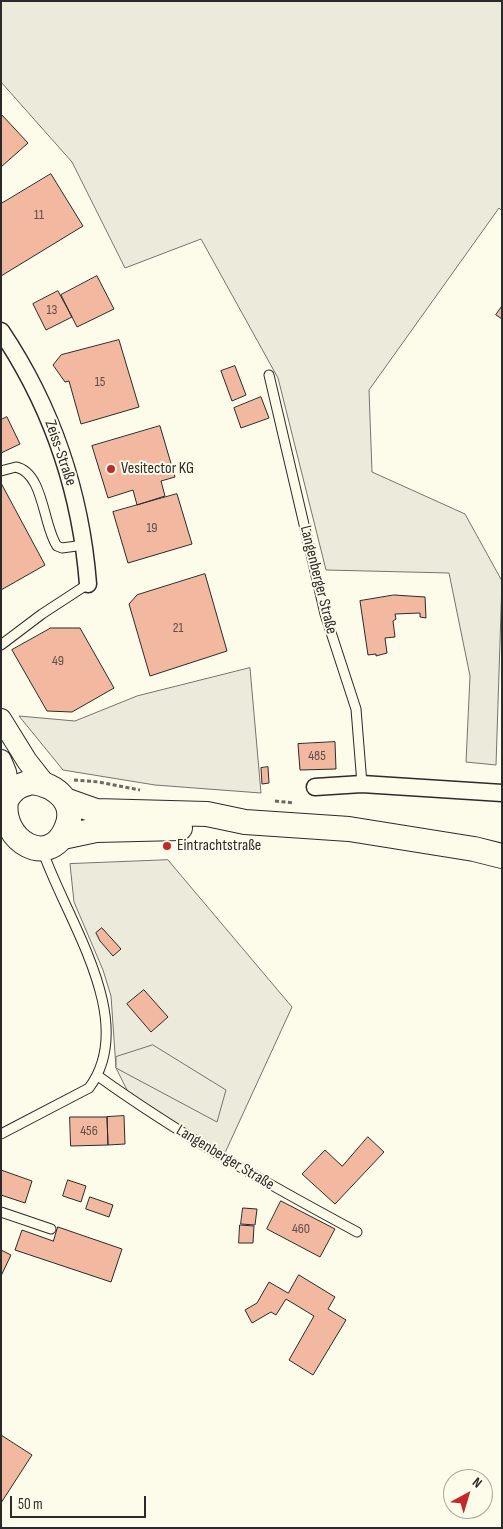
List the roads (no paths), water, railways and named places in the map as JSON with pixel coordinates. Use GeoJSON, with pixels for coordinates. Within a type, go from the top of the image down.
{"type":"FeatureCollection","features":[{"type":"Feature","properties":{"kind":"main road"},"geometry":{"type":"LineString","coordinates":[[32,782],[45,784],[57,790],[65,800],[70,813],[68,826],[62,837],[52,846],[42,849],[26,848],[15,843],[4,833],[2,820],[5,803],[19,785],[32,782]]}},
{"type":"Feature","properties":{"kind":"main road"},"geometry":{"type":"LineString","coordinates":[[65,800],[96,810],[207,814],[245,822],[349,829],[474,849],[502,856]]}},
{"type":"Feature","properties":{"kind":"main road"},"geometry":{"type":"LineString","coordinates":[[62,837],[96,830],[208,828],[245,822]]}},
{"type":"Feature","properties":{"kind":"street","name":"Zeiss-Straße"},"geometry":{"type":"LineString","coordinates":[[1,331],[29,376],[51,424],[70,475],[84,545],[88,584]]}},
{"type":"Feature","properties":{"kind":"street"},"geometry":{"type":"LineString","coordinates":[[1,719],[45,784]]}},
{"type":"Feature","properties":{"kind":"street"},"geometry":{"type":"LineString","coordinates":[[1,760],[6,772],[5,803]]}},
{"type":"Feature","properties":{"kind":"street"},"geometry":{"type":"LineString","coordinates":[[315,787],[362,784],[502,793]]}},
{"type":"Feature","properties":{"kind":"lane","name":"Langenberger Straße"},"geometry":{"type":"LineString","coordinates":[[269,375],[325,614],[356,709],[362,784]]}},
{"type":"Feature","properties":{"kind":"lane"},"geometry":{"type":"LineString","coordinates":[[1,471],[16,467],[28,473],[40,495],[57,546],[62,548],[84,545]]}},
{"type":"Feature","properties":{"kind":"lane"},"geometry":{"type":"LineString","coordinates":[[1,645],[42,614],[88,584]]}},
{"type":"Feature","properties":{"kind":"lane"},"geometry":{"type":"LineString","coordinates":[[1,1134],[89,1088],[98,1076],[106,1036],[103,1006],[84,947],[42,849]]}},
{"type":"Feature","properties":{"kind":"lane","name":"Langenberger Straße"},"geometry":{"type":"LineString","coordinates":[[98,1076],[226,1160],[357,1232]]}},
{"type":"Feature","properties":{"kind":"lane"},"geometry":{"type":"LineString","coordinates":[[1,1212],[51,1229]]}},
{"type":"Feature","properties":{"kind":"place","name":"Vesitector KG"},"geometry":{"type":"Point","coordinates":[111,469]}},
{"type":"Feature","properties":{"kind":"place","name":"Eintrachtstraße"},"geometry":{"type":"Point","coordinates":[167,846]}}]}
